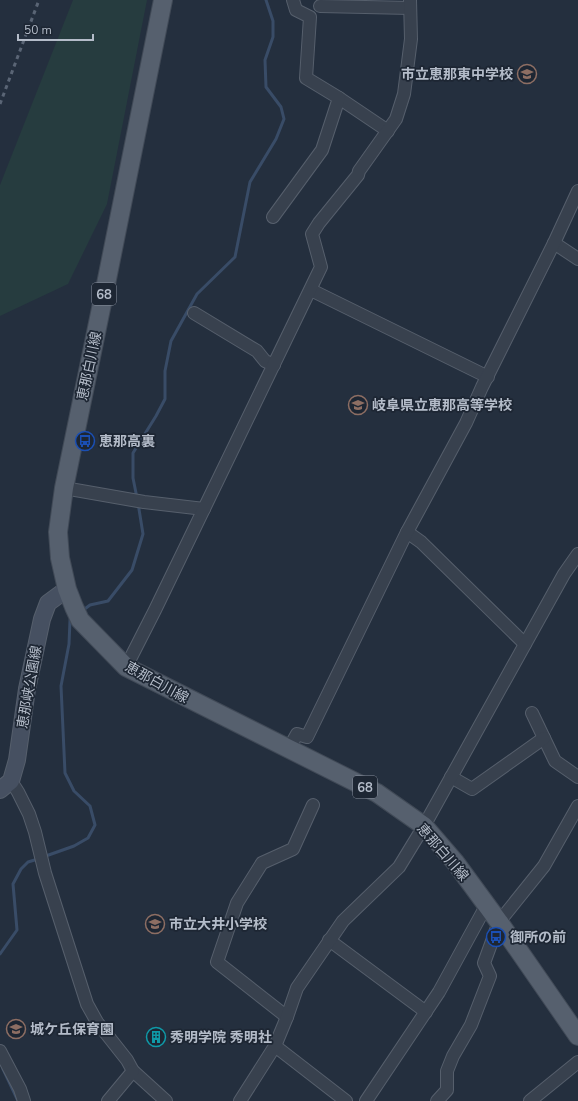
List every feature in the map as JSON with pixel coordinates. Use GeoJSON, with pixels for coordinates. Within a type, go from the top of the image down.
{"type":"FeatureCollection","features":[{"type":"Feature","properties":{"kind":"main road","name":"恵那白川線"},"geometry":{"type":"LineString","coordinates":[[163,0],[64,488],[58,532],[60,558],[67,588],[77,614],[126,667],[378,793],[424,826],[455,862],[578,1036]]}},
{"type":"Feature","properties":{"kind":"main road","name":"恵那峡公園線"},"geometry":{"type":"LineString","coordinates":[[5,786],[17,760],[27,689],[42,619],[48,603],[67,588]]}},
{"type":"Feature","properties":{"kind":"street"},"geometry":{"type":"LineString","coordinates":[[293,0],[296,10],[310,17],[306,78],[388,131]]}},
{"type":"Feature","properties":{"kind":"street"},"geometry":{"type":"LineString","coordinates":[[126,667],[321,267],[312,234],[319,223],[358,175],[359,171],[396,119],[404,94],[411,39],[410,4],[320,6]]}},
{"type":"Feature","properties":{"kind":"street"},"geometry":{"type":"LineString","coordinates":[[273,216],[322,150],[339,98]]}},
{"type":"Feature","properties":{"kind":"street"},"geometry":{"type":"LineString","coordinates":[[292,743],[297,734],[307,737],[407,532],[466,423],[482,387],[554,243],[578,191]]}},
{"type":"Feature","properties":{"kind":"street"},"geometry":{"type":"LineString","coordinates":[[554,243],[578,259]]}},
{"type":"Feature","properties":{"kind":"street"},"geometry":{"type":"LineString","coordinates":[[311,290],[488,377]]}},
{"type":"Feature","properties":{"kind":"street"},"geometry":{"type":"LineString","coordinates":[[194,313],[257,351],[265,361],[274,365]]}},
{"type":"Feature","properties":{"kind":"street"},"geometry":{"type":"LineString","coordinates":[[64,488],[144,502],[204,509]]}},
{"type":"Feature","properties":{"kind":"street"},"geometry":{"type":"LineString","coordinates":[[407,532],[421,542],[525,644]]}},
{"type":"Feature","properties":{"kind":"street"},"geometry":{"type":"LineString","coordinates":[[240,1101],[275,1046],[297,988],[343,921],[399,867],[424,826],[564,574],[578,554]]}},
{"type":"Feature","properties":{"kind":"street"},"geometry":{"type":"LineString","coordinates":[[532,713],[555,761],[578,777]]}},
{"type":"Feature","properties":{"kind":"street"},"geometry":{"type":"LineString","coordinates":[[451,777],[472,789],[544,738]]}},
{"type":"Feature","properties":{"kind":"street"},"geometry":{"type":"LineString","coordinates":[[5,786],[18,792],[30,814],[45,873],[87,1004],[97,1022],[127,1060],[133,1071],[166,1101]]}},
{"type":"Feature","properties":{"kind":"street"},"geometry":{"type":"LineString","coordinates":[[287,1017],[217,962],[237,903],[262,864],[293,849],[313,805]]}},
{"type":"Feature","properties":{"kind":"street"},"geometry":{"type":"LineString","coordinates":[[437,1101],[447,1090],[447,1071],[453,1056],[471,1025],[490,976],[484,963],[498,922],[544,866],[578,806]]}},
{"type":"Feature","properties":{"kind":"street"},"geometry":{"type":"LineString","coordinates":[[366,1101],[440,992],[486,906]]}},
{"type":"Feature","properties":{"kind":"street"},"geometry":{"type":"LineString","coordinates":[[330,940],[426,1012]]}},
{"type":"Feature","properties":{"kind":"street"},"geometry":{"type":"LineString","coordinates":[[275,1046],[346,1101]]}},
{"type":"Feature","properties":{"kind":"street"},"geometry":{"type":"LineString","coordinates":[[0,1051],[20,1089],[24,1101]]}},
{"type":"Feature","properties":{"kind":"street"},"geometry":{"type":"LineString","coordinates":[[530,1101],[578,1062]]}},
{"type":"Feature","properties":{"kind":"street"},"geometry":{"type":"LineString","coordinates":[[108,1101],[133,1071]]}},
{"type":"Feature","properties":{"kind":"green space"},"geometry":{"type":"Polygon","coordinates":[[[73,0],[147,0],[107,204],[68,284],[0,316],[0,185],[73,0]]]}},
{"type":"Feature","properties":{"kind":"waterway"},"geometry":{"type":"LineString","coordinates":[[137,498],[133,478],[133,453],[165,399],[165,371],[171,341],[197,294],[235,257],[250,182],[276,139],[284,119],[281,107],[266,87],[265,60],[273,37],[273,21],[266,0]]}},
{"type":"Feature","properties":{"kind":"waterway"},"geometry":{"type":"LineString","coordinates":[[82,611],[90,605],[108,601],[132,570],[143,534],[138,503]]}},
{"type":"Feature","properties":{"kind":"waterway"},"geometry":{"type":"LineString","coordinates":[[43,857],[74,846],[88,838],[95,825],[90,806],[74,791],[65,773],[61,686],[69,644],[70,620],[73,618]]}},
{"type":"Feature","properties":{"kind":"waterway"},"geometry":{"type":"LineString","coordinates":[[0,954],[17,930],[13,884],[21,869],[28,862],[38,859]]}},
{"type":"Feature","properties":{"kind":"waterway"},"geometry":{"type":"LineString","coordinates":[[3,1069],[18,1101]]}},
{"type":"Feature","properties":{"kind":"railway"},"geometry":{"type":"LineString","coordinates":[[0,104],[39,0]]}},
{"type":"Feature","properties":{"kind":"place","name":"市立恵那東中学校"},"geometry":{"type":"Point","coordinates":[527,74]}},
{"type":"Feature","properties":{"kind":"place","name":"岐阜県立恵那高等学校"},"geometry":{"type":"Point","coordinates":[358,405]}},
{"type":"Feature","properties":{"kind":"place","name":"恵那高裏"},"geometry":{"type":"Point","coordinates":[85,441]}},
{"type":"Feature","properties":{"kind":"place","name":"市立大井小学校"},"geometry":{"type":"Point","coordinates":[155,924]}},
{"type":"Feature","properties":{"kind":"place","name":"御所の前"},"geometry":{"type":"Point","coordinates":[496,937]}},
{"type":"Feature","properties":{"kind":"place","name":"城ケ丘保育園"},"geometry":{"type":"Point","coordinates":[16,1029]}},
{"type":"Feature","properties":{"kind":"place","name":"秀明学院 秀明社"},"geometry":{"type":"Point","coordinates":[156,1037]}}]}
